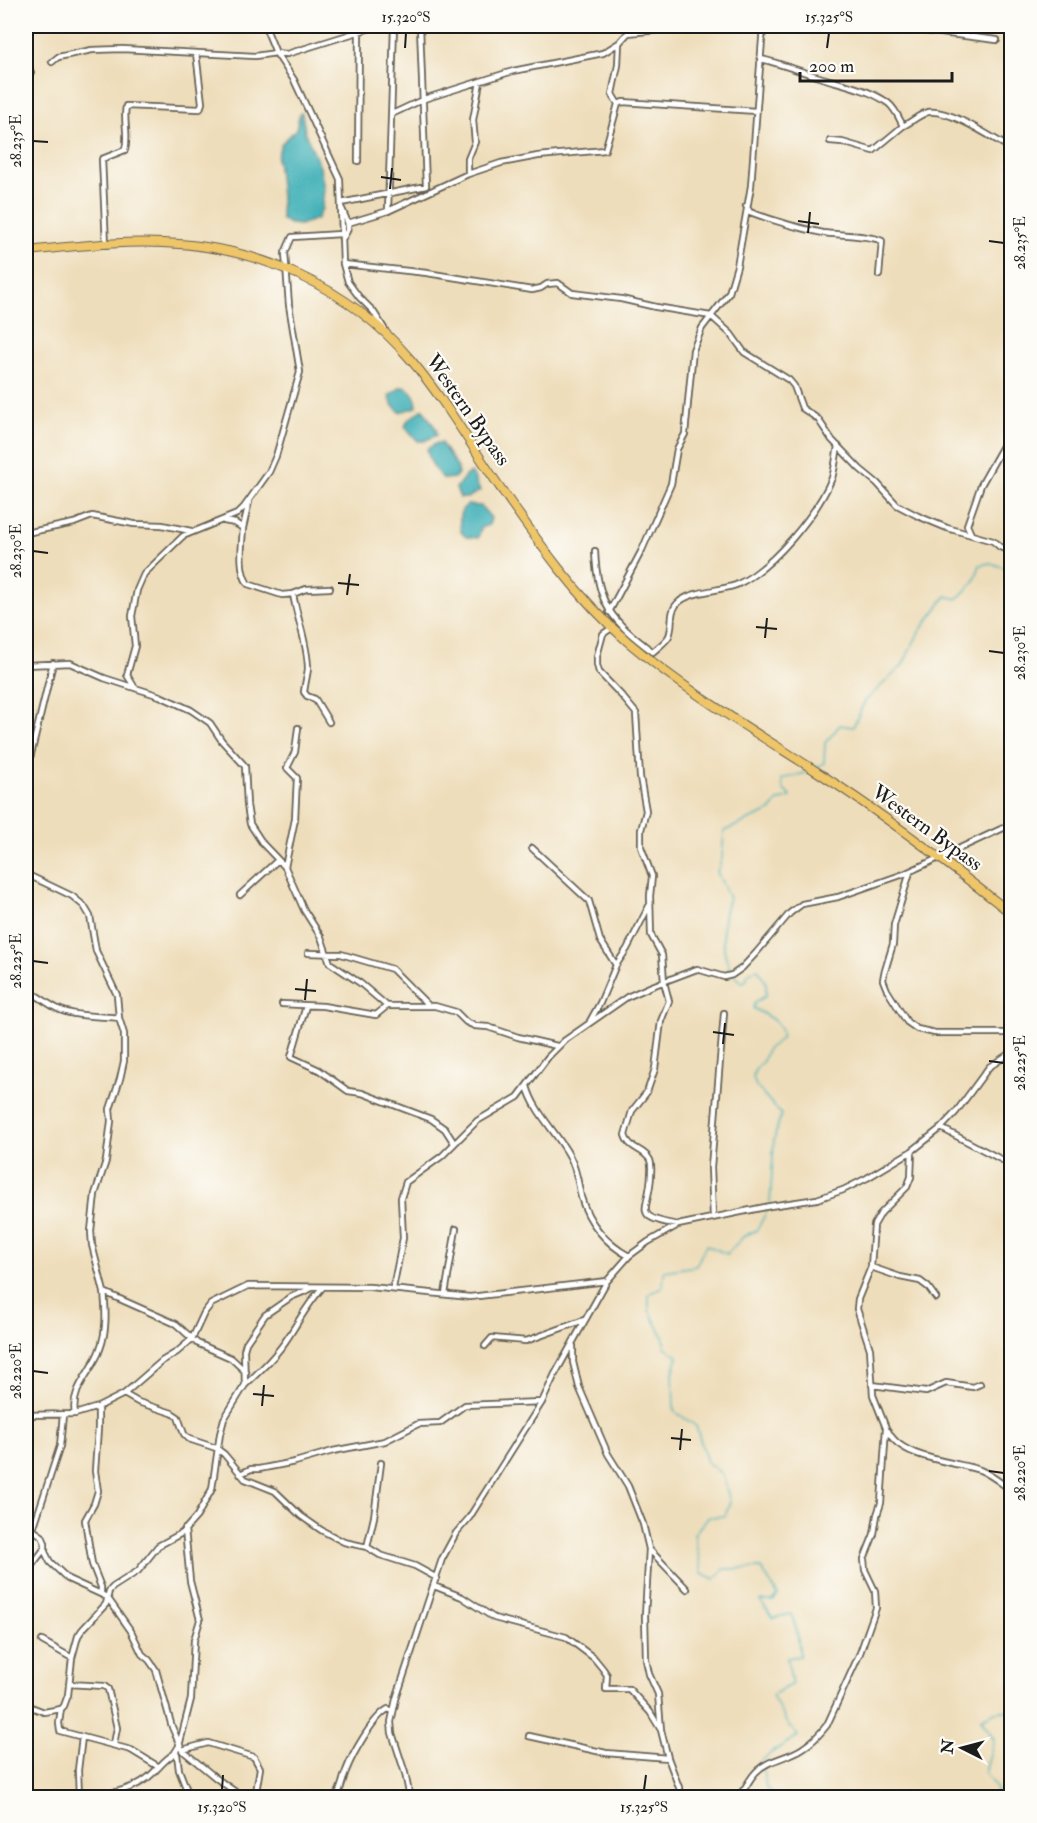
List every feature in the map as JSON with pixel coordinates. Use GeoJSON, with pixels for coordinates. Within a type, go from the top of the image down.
{"type":"FeatureCollection","features":[{"type":"Feature","properties":{"kind":"main road","name":"Western Bypass"},"geometry":{"type":"LineString","coordinates":[[26,251],[146,242],[185,244],[234,252],[287,268],[333,294],[389,336],[434,389],[525,523],[566,577],[630,644],[688,687],[820,774],[940,859],[1011,914]]}},
{"type":"Feature","properties":{"kind":"street"},"geometry":{"type":"LineString","coordinates":[[265,26],[276,53],[294,80],[340,179],[343,264],[351,287],[373,311],[389,336]]}},
{"type":"Feature","properties":{"kind":"street"},"geometry":{"type":"LineString","coordinates":[[52,62],[58,57],[92,50],[122,49],[255,56],[287,54],[377,26]]}},
{"type":"Feature","properties":{"kind":"street"},"geometry":{"type":"LineString","coordinates":[[388,211],[394,26]]}},
{"type":"Feature","properties":{"kind":"street"},"geometry":{"type":"LineString","coordinates":[[341,205],[390,192],[426,186],[420,26]]}},
{"type":"Feature","properties":{"kind":"street"},"geometry":{"type":"LineString","coordinates":[[392,114],[424,99],[513,71],[603,52],[619,43],[628,33],[698,26]]}},
{"type":"Feature","properties":{"kind":"street"},"geometry":{"type":"LineString","coordinates":[[609,612],[642,550],[671,484],[677,449],[685,434],[693,350],[702,328],[729,293],[732,285],[751,186],[763,26]]}},
{"type":"Feature","properties":{"kind":"street"},"geometry":{"type":"LineString","coordinates":[[885,26],[997,40]]}},
{"type":"Feature","properties":{"kind":"street"},"geometry":{"type":"LineString","coordinates":[[358,160],[359,31]]}},
{"type":"Feature","properties":{"kind":"street"},"geometry":{"type":"LineString","coordinates":[[348,223],[388,211],[468,174],[501,163],[538,156],[605,150],[618,104],[612,94],[618,64],[619,43]]}},
{"type":"Feature","properties":{"kind":"street"},"geometry":{"type":"LineString","coordinates":[[106,244],[102,159],[125,150],[128,131],[124,114],[126,106],[200,109],[202,103],[196,53]]}},
{"type":"Feature","properties":{"kind":"street"},"geometry":{"type":"LineString","coordinates":[[761,59],[859,89],[887,102],[903,126]]}},
{"type":"Feature","properties":{"kind":"street"},"geometry":{"type":"LineString","coordinates":[[26,60],[31,73],[26,77]]}},
{"type":"Feature","properties":{"kind":"street"},"geometry":{"type":"LineString","coordinates":[[468,174],[468,159],[475,142],[473,120],[480,82]]}},
{"type":"Feature","properties":{"kind":"street"},"geometry":{"type":"LineString","coordinates":[[618,104],[623,102],[756,111]]}},
{"type":"Feature","properties":{"kind":"street"},"geometry":{"type":"LineString","coordinates":[[830,141],[873,151],[903,126],[928,112],[961,120],[1011,149]]}},
{"type":"Feature","properties":{"kind":"street"},"geometry":{"type":"LineString","coordinates":[[112,681],[120,681],[127,675],[135,651],[132,616],[144,574],[166,550],[183,536],[237,514],[269,472],[276,456],[300,372],[289,305],[285,253],[292,237],[342,236],[348,232],[348,223],[341,205]]}},
{"type":"Feature","properties":{"kind":"street"},"geometry":{"type":"LineString","coordinates":[[746,206],[750,212],[793,226],[848,236],[878,238],[882,241],[879,275]]}},
{"type":"Feature","properties":{"kind":"street"},"geometry":{"type":"LineString","coordinates":[[343,264],[427,273],[532,290],[542,288],[547,284],[558,283],[572,293],[621,299],[656,308],[711,316],[731,334],[744,352],[789,380],[794,386],[802,408],[818,419],[838,446],[897,505],[918,516],[993,541],[1011,552]]}},
{"type":"Feature","properties":{"kind":"street"},"geometry":{"type":"LineString","coordinates":[[971,534],[967,525],[979,492],[1011,430]]}},
{"type":"Feature","properties":{"kind":"street"},"geometry":{"type":"LineString","coordinates":[[595,551],[603,600],[609,612],[636,639],[653,652],[669,636],[674,608],[682,599],[724,589],[745,580],[765,566],[798,533],[823,496],[834,471],[838,446]]}},
{"type":"Feature","properties":{"kind":"street"},"geometry":{"type":"LineString","coordinates":[[249,500],[243,528],[241,554],[245,580],[248,584],[271,592],[293,594],[306,590],[330,588]]}},
{"type":"Feature","properties":{"kind":"street"},"geometry":{"type":"LineString","coordinates":[[26,533],[74,523],[92,516],[134,524],[162,525],[194,531]]}},
{"type":"Feature","properties":{"kind":"street"},"geometry":{"type":"LineString","coordinates":[[224,521],[235,523],[243,528]]}},
{"type":"Feature","properties":{"kind":"street"},"geometry":{"type":"LineString","coordinates":[[293,594],[300,629],[304,636],[307,660],[308,672],[304,692],[315,699],[329,722]]}},
{"type":"Feature","properties":{"kind":"street"},"geometry":{"type":"LineString","coordinates":[[613,627],[603,634],[597,665],[599,672],[636,713],[640,777],[646,811],[641,830],[641,847],[652,876],[651,935],[662,955],[664,982],[669,1001],[661,1021],[657,1063],[647,1092],[632,1111],[625,1135],[629,1145],[646,1155],[651,1164],[646,1215],[651,1220],[678,1225]]}},
{"type":"Feature","properties":{"kind":"street"},"geometry":{"type":"LineString","coordinates":[[26,775],[53,663]]}},
{"type":"Feature","properties":{"kind":"street"},"geometry":{"type":"LineString","coordinates":[[26,665],[70,663],[191,710],[210,723],[226,746],[245,766],[250,824],[263,844],[285,867],[304,910],[321,937],[330,963],[360,983],[387,1006]]}},
{"type":"Feature","properties":{"kind":"street"},"geometry":{"type":"LineString","coordinates":[[127,675],[135,688]]}},
{"type":"Feature","properties":{"kind":"street"},"geometry":{"type":"LineString","coordinates":[[285,867],[295,819],[297,778],[287,768],[295,752],[298,728]]}},
{"type":"Feature","properties":{"kind":"street"},"geometry":{"type":"LineString","coordinates":[[393,1288],[403,1238],[401,1198],[406,1182],[442,1156],[484,1116],[518,1097],[557,1046],[632,994],[697,969],[724,977],[732,975],[742,968],[802,904],[855,892],[910,871],[1011,824]]}},
{"type":"Feature","properties":{"kind":"street"},"geometry":{"type":"LineString","coordinates":[[532,848],[589,901],[600,940],[616,965]]}},
{"type":"Feature","properties":{"kind":"street"},"geometry":{"type":"LineString","coordinates":[[240,895],[278,860]]}},
{"type":"Feature","properties":{"kind":"street"},"geometry":{"type":"LineString","coordinates":[[910,871],[894,925],[883,980],[907,1022],[917,1029],[935,1033],[1011,1033]]}},
{"type":"Feature","properties":{"kind":"street"},"geometry":{"type":"LineString","coordinates":[[26,874],[72,897],[88,911],[96,951],[117,995],[119,1018],[124,1034],[124,1060],[110,1109],[111,1120],[106,1161],[95,1194],[91,1231],[92,1245],[105,1292],[104,1334],[95,1360],[83,1377],[74,1402],[75,1414]]}},
{"type":"Feature","properties":{"kind":"street"},"geometry":{"type":"LineString","coordinates":[[588,1023],[600,1003],[616,965],[627,949],[650,904]]}},
{"type":"Feature","properties":{"kind":"street"},"geometry":{"type":"LineString","coordinates":[[308,953],[354,957],[392,969],[428,1005]]}},
{"type":"Feature","properties":{"kind":"street"},"geometry":{"type":"LineString","coordinates":[[26,990],[66,1011],[119,1018]]}},
{"type":"Feature","properties":{"kind":"street"},"geometry":{"type":"LineString","coordinates":[[282,1004],[323,1006],[376,1015],[387,1006],[428,1005],[456,1012],[466,1022],[475,1026],[489,1027],[518,1038],[557,1046]]}},
{"type":"Feature","properties":{"kind":"street"},"geometry":{"type":"LineString","coordinates":[[306,1006],[291,1057],[319,1070],[348,1091],[362,1093],[431,1119],[446,1129],[454,1143]]}},
{"type":"Feature","properties":{"kind":"street"},"geometry":{"type":"LineString","coordinates":[[713,1216],[711,1167],[724,1013]]}},
{"type":"Feature","properties":{"kind":"street"},"geometry":{"type":"LineString","coordinates":[[410,1797],[405,1773],[393,1740],[391,1722],[398,1690],[442,1559],[456,1533],[469,1518],[542,1402],[584,1320],[607,1281],[629,1256],[678,1225],[713,1216],[817,1199],[867,1178],[912,1151],[941,1128],[956,1112],[989,1067],[1011,1052]]}},
{"type":"Feature","properties":{"kind":"street"},"geometry":{"type":"LineString","coordinates":[[527,1085],[547,1125],[570,1156],[577,1173],[585,1209],[591,1220],[610,1244],[629,1256]]}},
{"type":"Feature","properties":{"kind":"street"},"geometry":{"type":"LineString","coordinates":[[941,1128],[1011,1166]]}},
{"type":"Feature","properties":{"kind":"street"},"geometry":{"type":"LineString","coordinates":[[912,1151],[911,1177],[907,1187],[881,1213],[874,1225],[871,1267],[857,1305],[870,1348],[872,1385],[876,1404],[890,1435],[905,1449],[978,1470],[996,1479],[1011,1491]]}},
{"type":"Feature","properties":{"kind":"street"},"geometry":{"type":"LineString","coordinates":[[445,1294],[456,1228]]}},
{"type":"Feature","properties":{"kind":"street"},"geometry":{"type":"LineString","coordinates":[[871,1267],[920,1281],[936,1298]]}},
{"type":"Feature","properties":{"kind":"street"},"geometry":{"type":"LineString","coordinates":[[26,1415],[75,1414],[98,1407],[124,1394],[192,1339],[204,1313],[211,1304],[238,1290],[258,1286],[393,1288],[425,1294],[484,1296],[607,1281]]}},
{"type":"Feature","properties":{"kind":"street"},"geometry":{"type":"LineString","coordinates":[[159,1767],[131,1750],[60,1731],[59,1723],[68,1695],[72,1658],[78,1636],[106,1604],[113,1587],[138,1571],[158,1546],[185,1529],[197,1516],[212,1489],[224,1419],[245,1385],[267,1364],[288,1338],[312,1298],[324,1287]]}},
{"type":"Feature","properties":{"kind":"street"},"geometry":{"type":"LineString","coordinates":[[245,1385],[246,1343],[265,1316],[291,1297],[314,1288]]}},
{"type":"Feature","properties":{"kind":"street"},"geometry":{"type":"LineString","coordinates":[[105,1292],[176,1324],[192,1339],[231,1358],[246,1372]]}},
{"type":"Feature","properties":{"kind":"street"},"geometry":{"type":"LineString","coordinates":[[485,1346],[492,1338],[526,1341],[584,1320]]}},
{"type":"Feature","properties":{"kind":"street"},"geometry":{"type":"LineString","coordinates":[[573,1343],[573,1362],[579,1387],[608,1454],[626,1481],[637,1506],[649,1550],[645,1638],[648,1667],[658,1694],[661,1730],[668,1758],[683,1797]]}},
{"type":"Feature","properties":{"kind":"street"},"geometry":{"type":"LineString","coordinates":[[872,1385],[926,1392],[946,1383],[973,1387],[980,1384]]}},
{"type":"Feature","properties":{"kind":"street"},"geometry":{"type":"LineString","coordinates":[[124,1394],[138,1402],[178,1417],[179,1425],[189,1439],[219,1450],[240,1474],[252,1482],[275,1491],[301,1516],[321,1530],[344,1542],[367,1547],[380,1555],[415,1566],[437,1578]]}},
{"type":"Feature","properties":{"kind":"street"},"geometry":{"type":"LineString","coordinates":[[240,1474],[251,1469],[295,1462],[333,1451],[385,1441],[418,1424],[440,1423],[465,1405],[542,1402]]}},
{"type":"Feature","properties":{"kind":"street"},"geometry":{"type":"LineString","coordinates":[[98,1407],[95,1471],[98,1491],[86,1520],[92,1564],[101,1587],[101,1594]]}},
{"type":"Feature","properties":{"kind":"street"},"geometry":{"type":"LineString","coordinates":[[33,1529],[60,1446],[63,1415]]}},
{"type":"Feature","properties":{"kind":"street"},"geometry":{"type":"LineString","coordinates":[[735,1797],[748,1786],[756,1772],[771,1762],[802,1749],[827,1725],[876,1613],[876,1595],[865,1570],[864,1559],[874,1534],[881,1503],[886,1428]]}},
{"type":"Feature","properties":{"kind":"street"},"geometry":{"type":"LineString","coordinates":[[367,1547],[374,1517],[381,1463]]}},
{"type":"Feature","properties":{"kind":"street"},"geometry":{"type":"LineString","coordinates":[[26,1525],[44,1539],[50,1562],[68,1579],[107,1597],[131,1630],[142,1654],[149,1659],[156,1670],[178,1751],[179,1770],[190,1797]]}},
{"type":"Feature","properties":{"kind":"street"},"geometry":{"type":"LineString","coordinates":[[178,1751],[191,1699],[193,1648],[200,1620],[190,1581],[185,1529]]}},
{"type":"Feature","properties":{"kind":"street"},"geometry":{"type":"LineString","coordinates":[[26,1573],[45,1548]]}},
{"type":"Feature","properties":{"kind":"street"},"geometry":{"type":"LineString","coordinates":[[649,1550],[687,1589]]}},
{"type":"Feature","properties":{"kind":"street"},"geometry":{"type":"LineString","coordinates":[[434,1586],[462,1597],[494,1618],[566,1637],[594,1658],[603,1669],[607,1675],[606,1689],[629,1689],[650,1712],[661,1730]]}},
{"type":"Feature","properties":{"kind":"street"},"geometry":{"type":"LineString","coordinates":[[42,1641],[72,1658]]}},
{"type":"Feature","properties":{"kind":"street"},"geometry":{"type":"LineString","coordinates":[[69,1684],[104,1686],[108,1689],[117,1728],[114,1744]]}},
{"type":"Feature","properties":{"kind":"street"},"geometry":{"type":"LineString","coordinates":[[26,1705],[44,1712],[62,1709]]}},
{"type":"Feature","properties":{"kind":"street"},"geometry":{"type":"LineString","coordinates":[[650,1712],[659,1705]]}},
{"type":"Feature","properties":{"kind":"street"},"geometry":{"type":"LineString","coordinates":[[335,1797],[341,1789],[346,1769],[374,1720],[384,1710],[393,1711]]}},
{"type":"Feature","properties":{"kind":"street"},"geometry":{"type":"LineString","coordinates":[[529,1736],[606,1753],[668,1758]]}},
{"type":"Feature","properties":{"kind":"street"},"geometry":{"type":"LineString","coordinates":[[79,1797],[78,1770],[82,1737]]}},
{"type":"Feature","properties":{"kind":"street"},"geometry":{"type":"LineString","coordinates":[[68,1797],[111,1793],[135,1785],[146,1779],[166,1759],[178,1751],[208,1743],[254,1757],[260,1768],[255,1797]]}},
{"type":"Feature","properties":{"kind":"street"},"geometry":{"type":"LineString","coordinates":[[178,1751],[244,1797]]}},
{"type":"Feature","properties":{"kind":"water"},"geometry":{"type":"Polygon","coordinates":[[[300,113],[302,113],[305,132],[320,167],[324,188],[322,209],[317,219],[300,225],[290,224],[281,219],[277,158],[281,144],[296,129],[300,113]]]}},
{"type":"Feature","properties":{"kind":"water"},"geometry":{"type":"Polygon","coordinates":[[[401,387],[405,387],[413,394],[417,407],[400,412],[393,406],[389,396],[401,387]]]}},
{"type":"Feature","properties":{"kind":"water"},"geometry":{"type":"Polygon","coordinates":[[[423,409],[436,429],[437,435],[424,441],[418,441],[405,427],[407,421],[423,409]]]}},
{"type":"Feature","properties":{"kind":"water"},"geometry":{"type":"Polygon","coordinates":[[[441,443],[458,468],[458,474],[454,478],[444,479],[437,473],[431,462],[427,449],[441,443]]]}},
{"type":"Feature","properties":{"kind":"water"},"geometry":{"type":"Polygon","coordinates":[[[470,473],[480,491],[467,498],[460,498],[456,488],[470,473]]]}},
{"type":"Feature","properties":{"kind":"water"},"geometry":{"type":"Polygon","coordinates":[[[467,505],[481,506],[491,518],[489,525],[481,528],[478,538],[466,537],[461,532],[460,514],[467,505]]]}},
{"type":"Feature","properties":{"kind":"waterway"},"geometry":{"type":"LineString","coordinates":[[816,768],[824,763],[825,743],[840,725],[853,727],[865,701],[902,666],[919,632],[946,596],[957,599],[974,582],[980,565],[990,563],[1009,569],[1012,566]]}},
{"type":"Feature","properties":{"kind":"waterway"},"geometry":{"type":"LineString","coordinates":[[770,1204],[774,1140],[781,1114],[756,1086],[753,1077],[767,1049],[781,1039],[781,1033],[773,1020],[753,1008],[755,1002],[766,996],[766,983],[758,969],[749,973],[746,981],[741,982],[729,965],[723,943],[724,919],[729,898],[717,872],[722,858],[724,831],[770,811],[778,801],[791,797],[783,789],[782,779],[809,772]]}},
{"type":"Feature","properties":{"kind":"waterway"},"geometry":{"type":"LineString","coordinates":[[761,1766],[759,1763],[772,1752],[798,1736],[786,1722],[772,1695],[792,1684],[787,1658],[800,1656],[797,1631],[791,1614],[773,1618],[760,1601],[773,1601],[778,1595],[761,1568],[724,1569],[714,1579],[702,1573],[694,1534],[708,1517],[725,1516],[730,1502],[723,1475],[707,1462],[696,1426],[674,1411],[673,1373],[678,1356],[665,1347],[663,1336],[649,1310],[649,1294],[663,1287],[664,1271],[696,1266],[706,1245],[727,1254],[744,1236],[757,1230],[768,1209]]}},
{"type":"Feature","properties":{"kind":"waterway"},"geometry":{"type":"LineString","coordinates":[[998,1798],[995,1787],[985,1773],[994,1739],[981,1719],[995,1712],[1012,1710]]}},
{"type":"Feature","properties":{"kind":"waterway"},"geometry":{"type":"LineString","coordinates":[[763,1770],[766,1787],[776,1798]]}}]}
